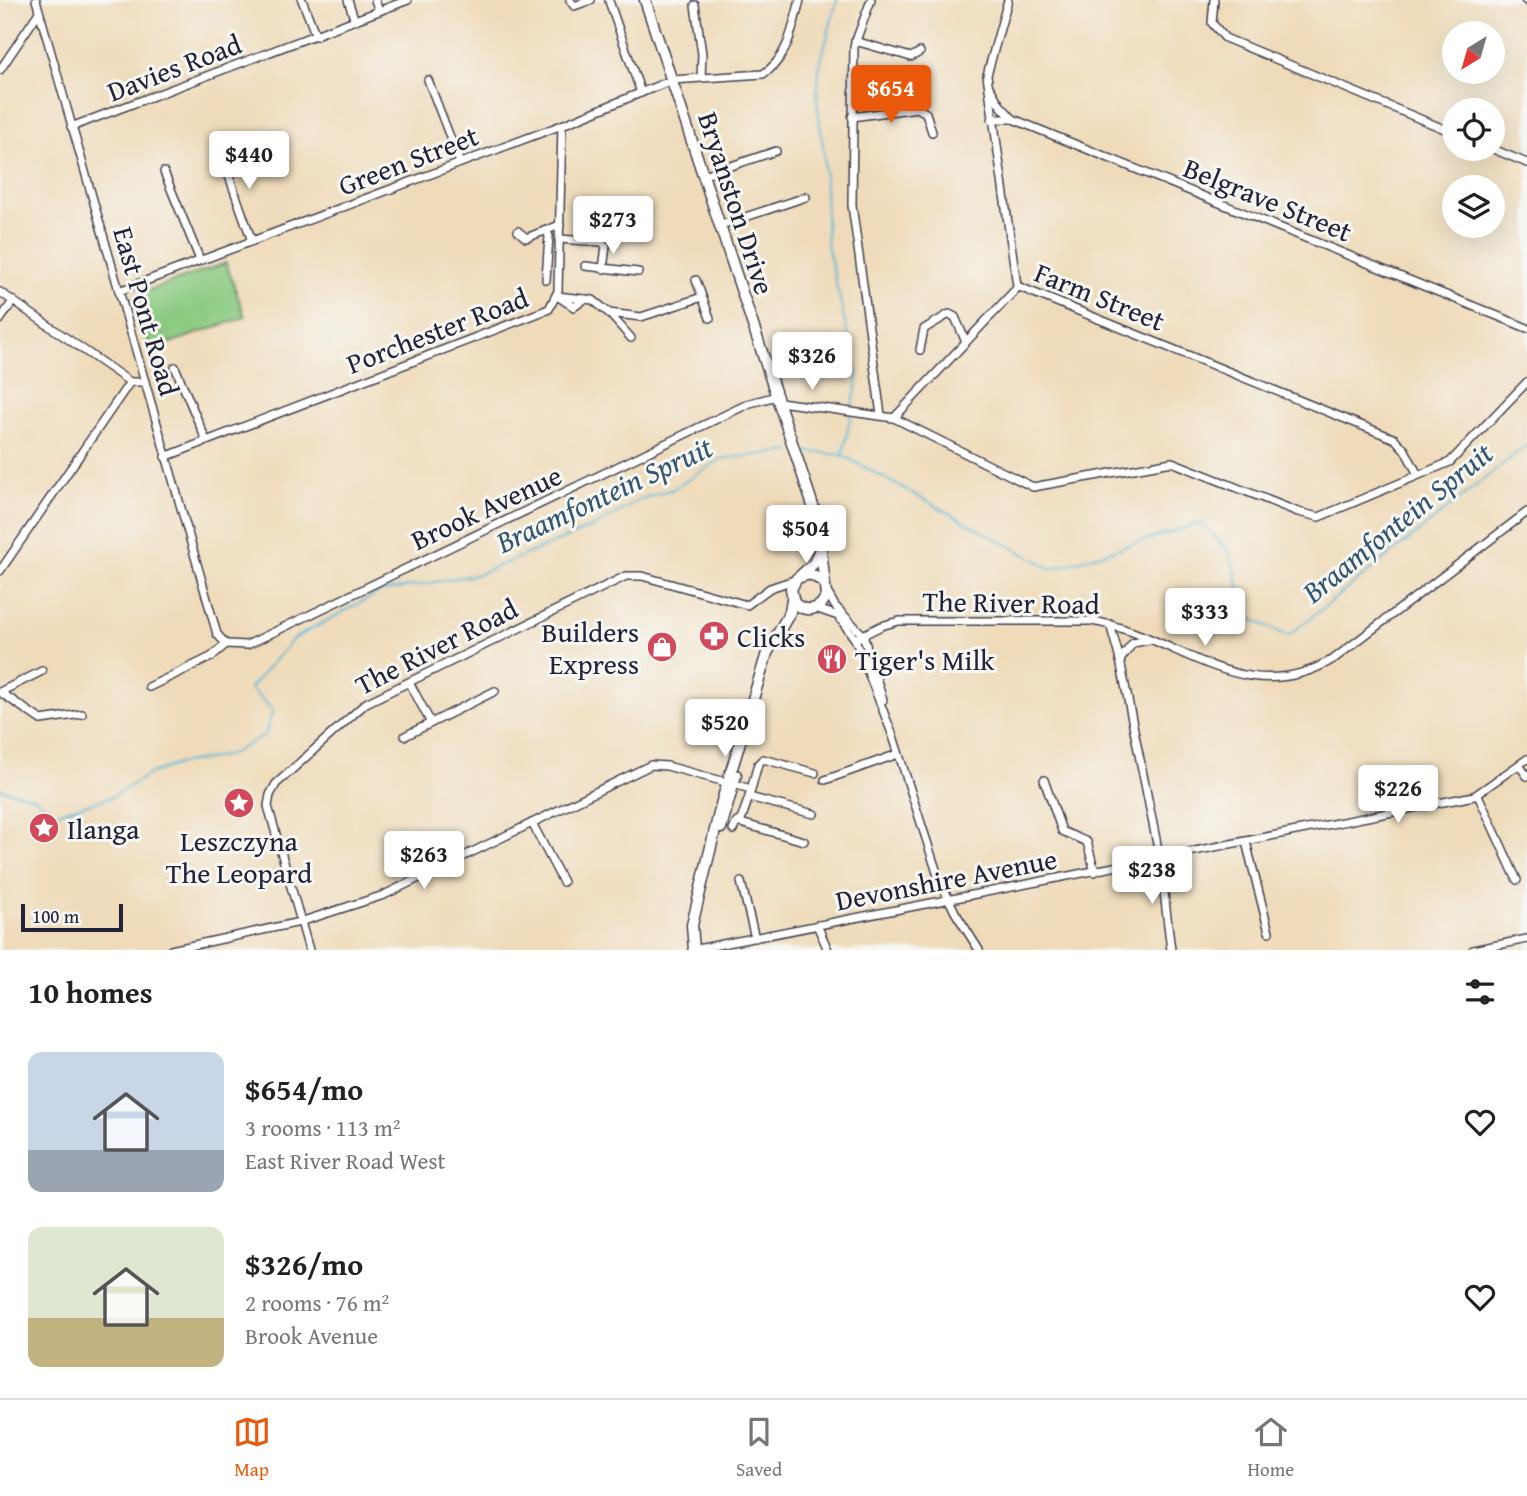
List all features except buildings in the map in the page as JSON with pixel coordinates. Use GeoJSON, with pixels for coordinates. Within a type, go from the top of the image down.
{"type":"FeatureCollection","features":[{"type":"Feature","properties":{"kind":"main road","name":"Bryanston Drive"},"geometry":{"type":"LineString","coordinates":[[645,0],[805,478],[822,542],[825,586]]}},
{"type":"Feature","properties":{"kind":"main road"},"geometry":{"type":"LineString","coordinates":[[693,950],[692,925],[701,886],[767,653],[790,612],[791,596],[797,578],[814,563],[822,542]]}},
{"type":"Feature","properties":{"kind":"main road"},"geometry":{"type":"LineString","coordinates":[[730,783],[772,652],[791,620],[824,601],[825,586],[815,575],[797,578]]}},
{"type":"Feature","properties":{"kind":"main road"},"geometry":{"type":"LineString","coordinates":[[791,596],[798,606],[812,609]]}},
{"type":"Feature","properties":{"kind":"street","name":"East Pont Road"},"geometry":{"type":"LineString","coordinates":[[36,0],[217,634],[226,644]]}},
{"type":"Feature","properties":{"kind":"street"},"geometry":{"type":"LineString","coordinates":[[302,0],[316,36]]}},
{"type":"Feature","properties":{"kind":"street"},"geometry":{"type":"LineString","coordinates":[[348,0],[355,21]]}},
{"type":"Feature","properties":{"kind":"street"},"geometry":{"type":"LineString","coordinates":[[375,0],[379,11]]}},
{"type":"Feature","properties":{"kind":"street","name":"Davies Road"},"geometry":{"type":"LineString","coordinates":[[71,127],[408,0]]}},
{"type":"Feature","properties":{"kind":"street"},"geometry":{"type":"LineString","coordinates":[[570,0],[574,6],[592,0]]}},
{"type":"Feature","properties":{"kind":"street","name":"Green Street"},"geometry":{"type":"LineString","coordinates":[[119,291],[562,125],[672,80],[761,74],[770,69],[787,45],[800,0]]}},
{"type":"Feature","properties":{"kind":"street"},"geometry":{"type":"LineString","coordinates":[[871,0],[855,41],[852,117],[853,215],[881,415]]}},
{"type":"Feature","properties":{"kind":"street","name":"Farm Street"},"geometry":{"type":"LineString","coordinates":[[1007,0],[988,65],[987,81],[1018,287],[1395,439],[1405,450],[1418,475]]}},
{"type":"Feature","properties":{"kind":"street"},"geometry":{"type":"LineString","coordinates":[[1214,0],[1212,23],[1225,38],[1442,128]]}},
{"type":"Feature","properties":{"kind":"street"},"geometry":{"type":"LineString","coordinates":[[609,1],[641,93]]}},
{"type":"Feature","properties":{"kind":"street"},"geometry":{"type":"LineString","coordinates":[[695,5],[701,42],[701,77]]}},
{"type":"Feature","properties":{"kind":"street"},"geometry":{"type":"LineString","coordinates":[[0,70],[40,12]]}},
{"type":"Feature","properties":{"kind":"street"},"geometry":{"type":"LineString","coordinates":[[855,41],[911,57],[920,52]]}},
{"type":"Feature","properties":{"kind":"street"},"geometry":{"type":"LineString","coordinates":[[428,80],[460,163]]}},
{"type":"Feature","properties":{"kind":"street"},"geometry":{"type":"LineString","coordinates":[[987,81],[1000,105],[1013,119]]}},
{"type":"Feature","properties":{"kind":"street"},"geometry":{"type":"LineString","coordinates":[[852,117],[917,108],[926,113],[932,132]]}},
{"type":"Feature","properties":{"kind":"street","name":"Belgrave Street"},"geometry":{"type":"LineString","coordinates":[[992,119],[1013,119],[1527,328]]}},
{"type":"Feature","properties":{"kind":"street","name":"Porchester Road"},"geometry":{"type":"LineString","coordinates":[[165,457],[538,315],[553,304],[557,296],[562,125]]}},
{"type":"Feature","properties":{"kind":"street"},"geometry":{"type":"LineString","coordinates":[[704,175],[776,151]]}},
{"type":"Feature","properties":{"kind":"street"},"geometry":{"type":"LineString","coordinates":[[1505,154],[1527,163]]}},
{"type":"Feature","properties":{"kind":"street"},"geometry":{"type":"LineString","coordinates":[[223,159],[252,241]]}},
{"type":"Feature","properties":{"kind":"street"},"geometry":{"type":"LineString","coordinates":[[164,172],[200,260]]}},
{"type":"Feature","properties":{"kind":"street"},"geometry":{"type":"LineString","coordinates":[[721,225],[806,197]]}},
{"type":"Feature","properties":{"kind":"street"},"geometry":{"type":"LineString","coordinates":[[519,231],[526,238],[560,225]]}},
{"type":"Feature","properties":{"kind":"street"},"geometry":{"type":"LineString","coordinates":[[546,230],[549,236],[546,280]]}},
{"type":"Feature","properties":{"kind":"street"},"geometry":{"type":"LineString","coordinates":[[559,239],[602,242],[606,246],[603,269]]}},
{"type":"Feature","properties":{"kind":"street"},"geometry":{"type":"LineString","coordinates":[[585,266],[638,272]]}},
{"type":"Feature","properties":{"kind":"street"},"geometry":{"type":"LineString","coordinates":[[696,280],[710,318]]}},
{"type":"Feature","properties":{"kind":"street"},"geometry":{"type":"LineString","coordinates":[[894,418],[1018,287]]}},
{"type":"Feature","properties":{"kind":"street"},"geometry":{"type":"LineString","coordinates":[[0,292],[130,382],[145,382]]}},
{"type":"Feature","properties":{"kind":"street"},"geometry":{"type":"LineString","coordinates":[[557,296],[574,307],[585,299],[593,300],[609,313],[631,338]]}},
{"type":"Feature","properties":{"kind":"street"},"geometry":{"type":"LineString","coordinates":[[609,313],[644,317],[702,297]]}},
{"type":"Feature","properties":{"kind":"street"},"geometry":{"type":"LineString","coordinates":[[0,320],[13,301]]}},
{"type":"Feature","properties":{"kind":"street"},"geometry":{"type":"LineString","coordinates":[[920,350],[924,329],[949,314],[955,317],[966,342]]}},
{"type":"Feature","properties":{"kind":"street"},"geometry":{"type":"LineString","coordinates":[[175,367],[206,440]]}},
{"type":"Feature","properties":{"kind":"street"},"geometry":{"type":"LineString","coordinates":[[0,571],[130,382]]}},
{"type":"Feature","properties":{"kind":"street","name":"Brook Avenue"},"geometry":{"type":"LineString","coordinates":[[226,644],[235,647],[247,645],[764,398],[894,418],[1036,487],[1172,462],[1298,512],[1319,517],[1445,465],[1461,453],[1527,382]]}},
{"type":"Feature","properties":{"kind":"street","name":"The River Road"},"geometry":{"type":"LineString","coordinates":[[859,637],[888,623],[905,621],[1071,620],[1110,624],[1232,674],[1282,676],[1304,672],[1335,658],[1527,512]]}},
{"type":"Feature","properties":{"kind":"street","name":"The River Road"},"geometry":{"type":"LineString","coordinates":[[300,922],[268,802],[272,789],[282,777],[348,716],[366,703],[626,576],[642,576],[747,605],[770,588],[797,578]]}},
{"type":"Feature","properties":{"kind":"street"},"geometry":{"type":"LineString","coordinates":[[825,586],[835,606],[859,637],[948,900],[979,950]]}},
{"type":"Feature","properties":{"kind":"street"},"geometry":{"type":"LineString","coordinates":[[770,588],[791,596]]}},
{"type":"Feature","properties":{"kind":"street"},"geometry":{"type":"LineString","coordinates":[[812,609],[838,616],[859,637]]}},
{"type":"Feature","properties":{"kind":"street"},"geometry":{"type":"LineString","coordinates":[[1110,624],[1120,660],[1160,859],[1171,950]]}},
{"type":"Feature","properties":{"kind":"street"},"geometry":{"type":"LineString","coordinates":[[1120,660],[1133,643],[1153,640]]}},
{"type":"Feature","properties":{"kind":"street"},"geometry":{"type":"LineString","coordinates":[[149,687],[211,657],[226,644]]}},
{"type":"Feature","properties":{"kind":"street"},"geometry":{"type":"LineString","coordinates":[[42,671],[0,692],[40,720],[82,714]]}},
{"type":"Feature","properties":{"kind":"street"},"geometry":{"type":"LineString","coordinates":[[409,682],[430,723]]}},
{"type":"Feature","properties":{"kind":"street"},"geometry":{"type":"LineString","coordinates":[[405,736],[495,691]]}},
{"type":"Feature","properties":{"kind":"street"},"geometry":{"type":"LineString","coordinates":[[825,780],[898,754]]}},
{"type":"Feature","properties":{"kind":"street","name":"Devonshire Avenue"},"geometry":{"type":"LineString","coordinates":[[693,950],[1478,795],[1527,758]]}},
{"type":"Feature","properties":{"kind":"street"},"geometry":{"type":"LineString","coordinates":[[740,823],[758,764],[763,759],[815,773]]}},
{"type":"Feature","properties":{"kind":"street"},"geometry":{"type":"LineString","coordinates":[[171,950],[300,922],[384,895],[651,765],[667,766],[730,783],[750,793],[814,814]]}},
{"type":"Feature","properties":{"kind":"street"},"geometry":{"type":"LineString","coordinates":[[1519,765],[1527,776]]}},
{"type":"Feature","properties":{"kind":"street"},"geometry":{"type":"LineString","coordinates":[[1044,780],[1062,831],[1068,836],[1085,840],[1095,872]]}},
{"type":"Feature","properties":{"kind":"street"},"geometry":{"type":"LineString","coordinates":[[1478,795],[1517,880]]}},
{"type":"Feature","properties":{"kind":"street"},"geometry":{"type":"LineString","coordinates":[[733,830],[736,822],[804,841]]}},
{"type":"Feature","properties":{"kind":"street"},"geometry":{"type":"LineString","coordinates":[[532,823],[563,882]]}},
{"type":"Feature","properties":{"kind":"street"},"geometry":{"type":"LineString","coordinates":[[1247,842],[1269,932]]}},
{"type":"Feature","properties":{"kind":"street"},"geometry":{"type":"LineString","coordinates":[[741,882],[755,937]]}},
{"type":"Feature","properties":{"kind":"street"},"geometry":{"type":"LineString","coordinates":[[300,922],[309,950]]}},
{"type":"Feature","properties":{"kind":"street"},"geometry":{"type":"LineString","coordinates":[[817,925],[828,950]]}},
{"type":"Feature","properties":{"kind":"street"},"geometry":{"type":"LineString","coordinates":[[1473,950],[1527,939]]}},
{"type":"Feature","properties":{"kind":"green space"},"geometry":{"type":"Polygon","coordinates":[[[226,263],[245,317],[150,350],[135,300],[138,294],[226,263]]]}},
{"type":"Feature","properties":{"kind":"waterway"},"geometry":{"type":"LineString","coordinates":[[837,0],[819,68],[817,100],[824,155],[827,244],[858,379],[852,409]]}},
{"type":"Feature","properties":{"kind":"waterway"},"geometry":{"type":"LineString","coordinates":[[843,453],[851,414]]}},
{"type":"Feature","properties":{"kind":"waterway","name":"Braamfontein Spruit"},"geometry":{"type":"LineString","coordinates":[[800,451],[842,455],[1052,569],[1201,523],[1229,551],[1248,617],[1288,636],[1527,445]]}},
{"type":"Feature","properties":{"kind":"waterway","name":"Braamfontein Spruit"},"geometry":{"type":"LineString","coordinates":[[0,789],[34,797],[55,813],[112,797],[151,773],[178,764],[229,755],[265,735],[273,710],[250,688],[293,639],[380,592],[479,574],[597,525],[641,499],[673,489],[721,459],[791,451]]}},
{"type":"Feature","properties":{"kind":"place","name":"Clicks"},"geometry":{"type":"Point","coordinates":[714,636]}},
{"type":"Feature","properties":{"kind":"place","name":"Builders Express"},"geometry":{"type":"Point","coordinates":[662,647]}},
{"type":"Feature","properties":{"kind":"place","name":"Tiger's Milk"},"geometry":{"type":"Point","coordinates":[832,659]}},
{"type":"Feature","properties":{"kind":"place","name":"Leszczyna The Leopard"},"geometry":{"type":"Point","coordinates":[239,803]}},
{"type":"Feature","properties":{"kind":"place","name":"Ilanga"},"geometry":{"type":"Point","coordinates":[44,828]}}]}
